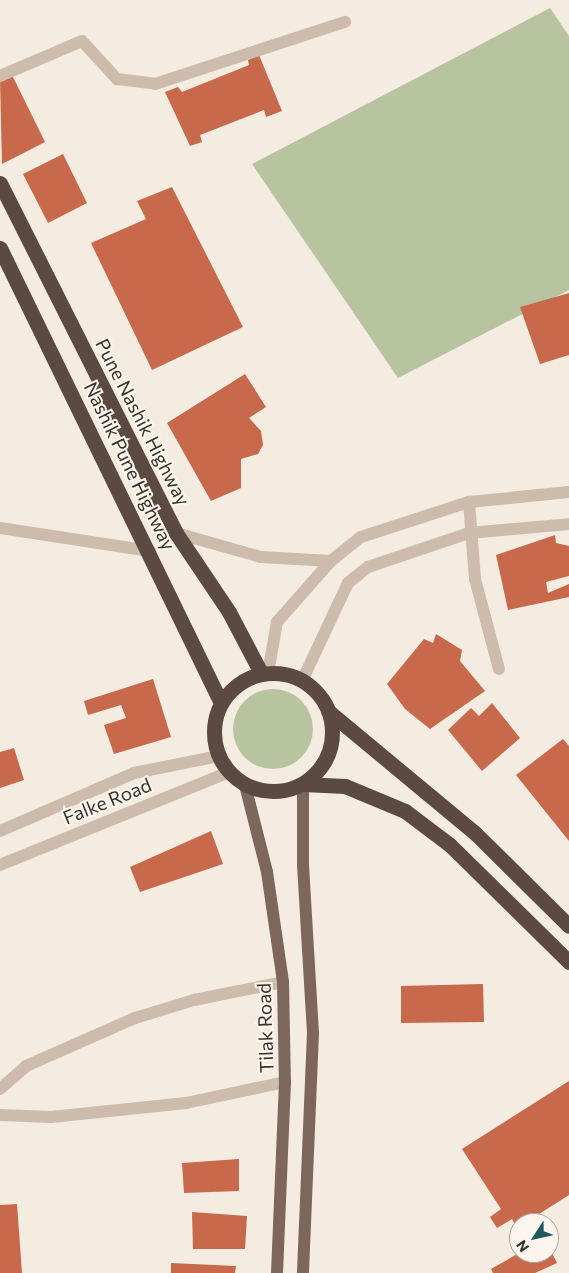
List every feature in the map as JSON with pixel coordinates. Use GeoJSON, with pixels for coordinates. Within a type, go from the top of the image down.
{"type":"FeatureCollection","features":[{"type":"Feature","properties":{"kind":"highway","name":"Pune Nashik Highway"},"geometry":{"type":"LineString","coordinates":[[0,183],[176,533],[229,612],[265,673]]}},
{"type":"Feature","properties":{"kind":"highway","name":"Nashik Pune Highway"},"geometry":{"type":"LineString","coordinates":[[0,248],[150,551],[221,703]]}},
{"type":"Feature","properties":{"kind":"highway"},"geometry":{"type":"LineString","coordinates":[[569,926],[475,834],[328,711],[302,681],[265,673],[242,682],[221,703],[214,729],[219,756],[229,772],[245,785],[274,792],[303,784],[344,786],[405,811],[450,845],[569,962]]}},
{"type":"Feature","properties":{"kind":"highway"},"geometry":{"type":"LineString","coordinates":[[303,784],[326,760],[332,744],[328,711]]}},
{"type":"Feature","properties":{"kind":"main road"},"geometry":{"type":"LineString","coordinates":[[303,784],[303,865],[313,1033],[304,1273]]}},
{"type":"Feature","properties":{"kind":"main road","name":"Tilak Road"},"geometry":{"type":"LineString","coordinates":[[245,785],[268,872],[283,982],[285,1082],[277,1273]]}},
{"type":"Feature","properties":{"kind":"street"},"geometry":{"type":"LineString","coordinates":[[0,76],[82,41],[117,79],[155,84],[344,22]]}},
{"type":"Feature","properties":{"kind":"street"},"geometry":{"type":"LineString","coordinates":[[265,673],[277,622],[331,561],[371,532],[469,502],[569,492]]}},
{"type":"Feature","properties":{"kind":"street"},"geometry":{"type":"LineString","coordinates":[[469,502],[469,533],[475,579],[499,669]]}},
{"type":"Feature","properties":{"kind":"street"},"geometry":{"type":"LineString","coordinates":[[302,681],[348,583],[368,566],[469,533],[569,524]]}},
{"type":"Feature","properties":{"kind":"street"},"geometry":{"type":"LineString","coordinates":[[0,528],[150,551]]}},
{"type":"Feature","properties":{"kind":"street"},"geometry":{"type":"LineString","coordinates":[[176,533],[260,557],[331,561]]}},
{"type":"Feature","properties":{"kind":"street","name":"Falke Road"},"geometry":{"type":"LineString","coordinates":[[0,831],[134,773],[219,756]]}},
{"type":"Feature","properties":{"kind":"street","name":"Falke Road"},"geometry":{"type":"LineString","coordinates":[[0,865],[229,772]]}},
{"type":"Feature","properties":{"kind":"street"},"geometry":{"type":"LineString","coordinates":[[0,1089],[26,1066],[135,1018],[194,1000],[283,982]]}},
{"type":"Feature","properties":{"kind":"street"},"geometry":{"type":"LineString","coordinates":[[0,1115],[51,1117],[186,1103],[285,1082]]}},
{"type":"Feature","properties":{"kind":"green space"},"geometry":{"type":"Polygon","coordinates":[[[550,8],[569,36],[569,290],[398,378],[252,164],[550,8]]]}},
{"type":"Feature","properties":{"kind":"green space"},"geometry":{"type":"Polygon","coordinates":[[[273,689],[288,692],[301,701],[310,714],[313,729],[310,744],[301,757],[288,766],[273,769],[258,766],[245,757],[236,744],[233,729],[236,714],[245,701],[258,692],[273,689]]]}},
{"type":"Feature","properties":{"kind":"building"},"geometry":{"type":"Polygon","coordinates":[[[259,55],[282,111],[266,117],[264,110],[200,135],[202,142],[190,146],[165,92],[178,87],[182,92],[249,65],[248,60],[259,55]]]}},
{"type":"Feature","properties":{"kind":"building"},"geometry":{"type":"Polygon","coordinates":[[[11,73],[45,142],[2,164],[0,79],[11,73]]]}},
{"type":"Feature","properties":{"kind":"building"},"geometry":{"type":"Polygon","coordinates":[[[63,154],[87,203],[48,223],[23,174],[63,154]]]}},
{"type":"Feature","properties":{"kind":"building"},"geometry":{"type":"Polygon","coordinates":[[[172,187],[243,327],[152,370],[91,243],[146,219],[137,201],[172,187]]]}},
{"type":"Feature","properties":{"kind":"building"},"geometry":{"type":"Polygon","coordinates":[[[569,293],[569,355],[540,364],[520,307],[569,293]]]}},
{"type":"Feature","properties":{"kind":"building"},"geometry":{"type":"Polygon","coordinates":[[[245,374],[266,407],[249,418],[261,431],[263,445],[258,454],[241,459],[241,488],[211,501],[167,423],[245,374]]]}},
{"type":"Feature","properties":{"kind":"building"},"geometry":{"type":"Polygon","coordinates":[[[555,535],[556,543],[569,546],[569,576],[546,582],[548,593],[569,584],[569,597],[508,610],[496,555],[555,535]]]}},
{"type":"Feature","properties":{"kind":"building"},"geometry":{"type":"Polygon","coordinates":[[[436,634],[462,650],[460,661],[485,691],[430,729],[405,709],[387,684],[424,639],[433,643],[436,634]]]}},
{"type":"Feature","properties":{"kind":"building"},"geometry":{"type":"Polygon","coordinates":[[[153,679],[171,737],[114,754],[104,725],[126,718],[121,705],[88,715],[84,701],[153,679]]]}},
{"type":"Feature","properties":{"kind":"building"},"geometry":{"type":"Polygon","coordinates":[[[492,703],[520,738],[482,771],[448,730],[471,708],[479,716],[492,703]]]}},
{"type":"Feature","properties":{"kind":"building"},"geometry":{"type":"Polygon","coordinates":[[[563,739],[569,746],[569,841],[516,775],[563,739]]]}},
{"type":"Feature","properties":{"kind":"building"},"geometry":{"type":"Polygon","coordinates":[[[14,748],[24,780],[0,788],[0,752],[14,748]]]}},
{"type":"Feature","properties":{"kind":"building"},"geometry":{"type":"Polygon","coordinates":[[[211,831],[223,864],[140,892],[130,867],[211,831]]]}},
{"type":"Feature","properties":{"kind":"building"},"geometry":{"type":"Polygon","coordinates":[[[483,984],[484,1022],[401,1023],[401,986],[483,984]]]}},
{"type":"Feature","properties":{"kind":"building"},"geometry":{"type":"Polygon","coordinates":[[[569,1081],[569,1195],[541,1213],[509,1213],[509,1221],[497,1228],[490,1217],[501,1209],[462,1149],[569,1081]]]}},
{"type":"Feature","properties":{"kind":"building"},"geometry":{"type":"Polygon","coordinates":[[[239,1159],[239,1191],[184,1193],[182,1163],[239,1159]]]}},
{"type":"Feature","properties":{"kind":"building"},"geometry":{"type":"Polygon","coordinates":[[[17,1204],[22,1273],[0,1273],[0,1205],[17,1204]]]}},
{"type":"Feature","properties":{"kind":"building"},"geometry":{"type":"Polygon","coordinates":[[[192,1212],[247,1216],[245,1249],[193,1249],[192,1212]]]}},
{"type":"Feature","properties":{"kind":"building"},"geometry":{"type":"Polygon","coordinates":[[[509,1259],[509,1263],[557,1263],[535,1273],[493,1273],[491,1269],[509,1259]]]}},
{"type":"Feature","properties":{"kind":"building"},"geometry":{"type":"Polygon","coordinates":[[[171,1263],[236,1266],[235,1273],[171,1273],[171,1263]]]}}]}
